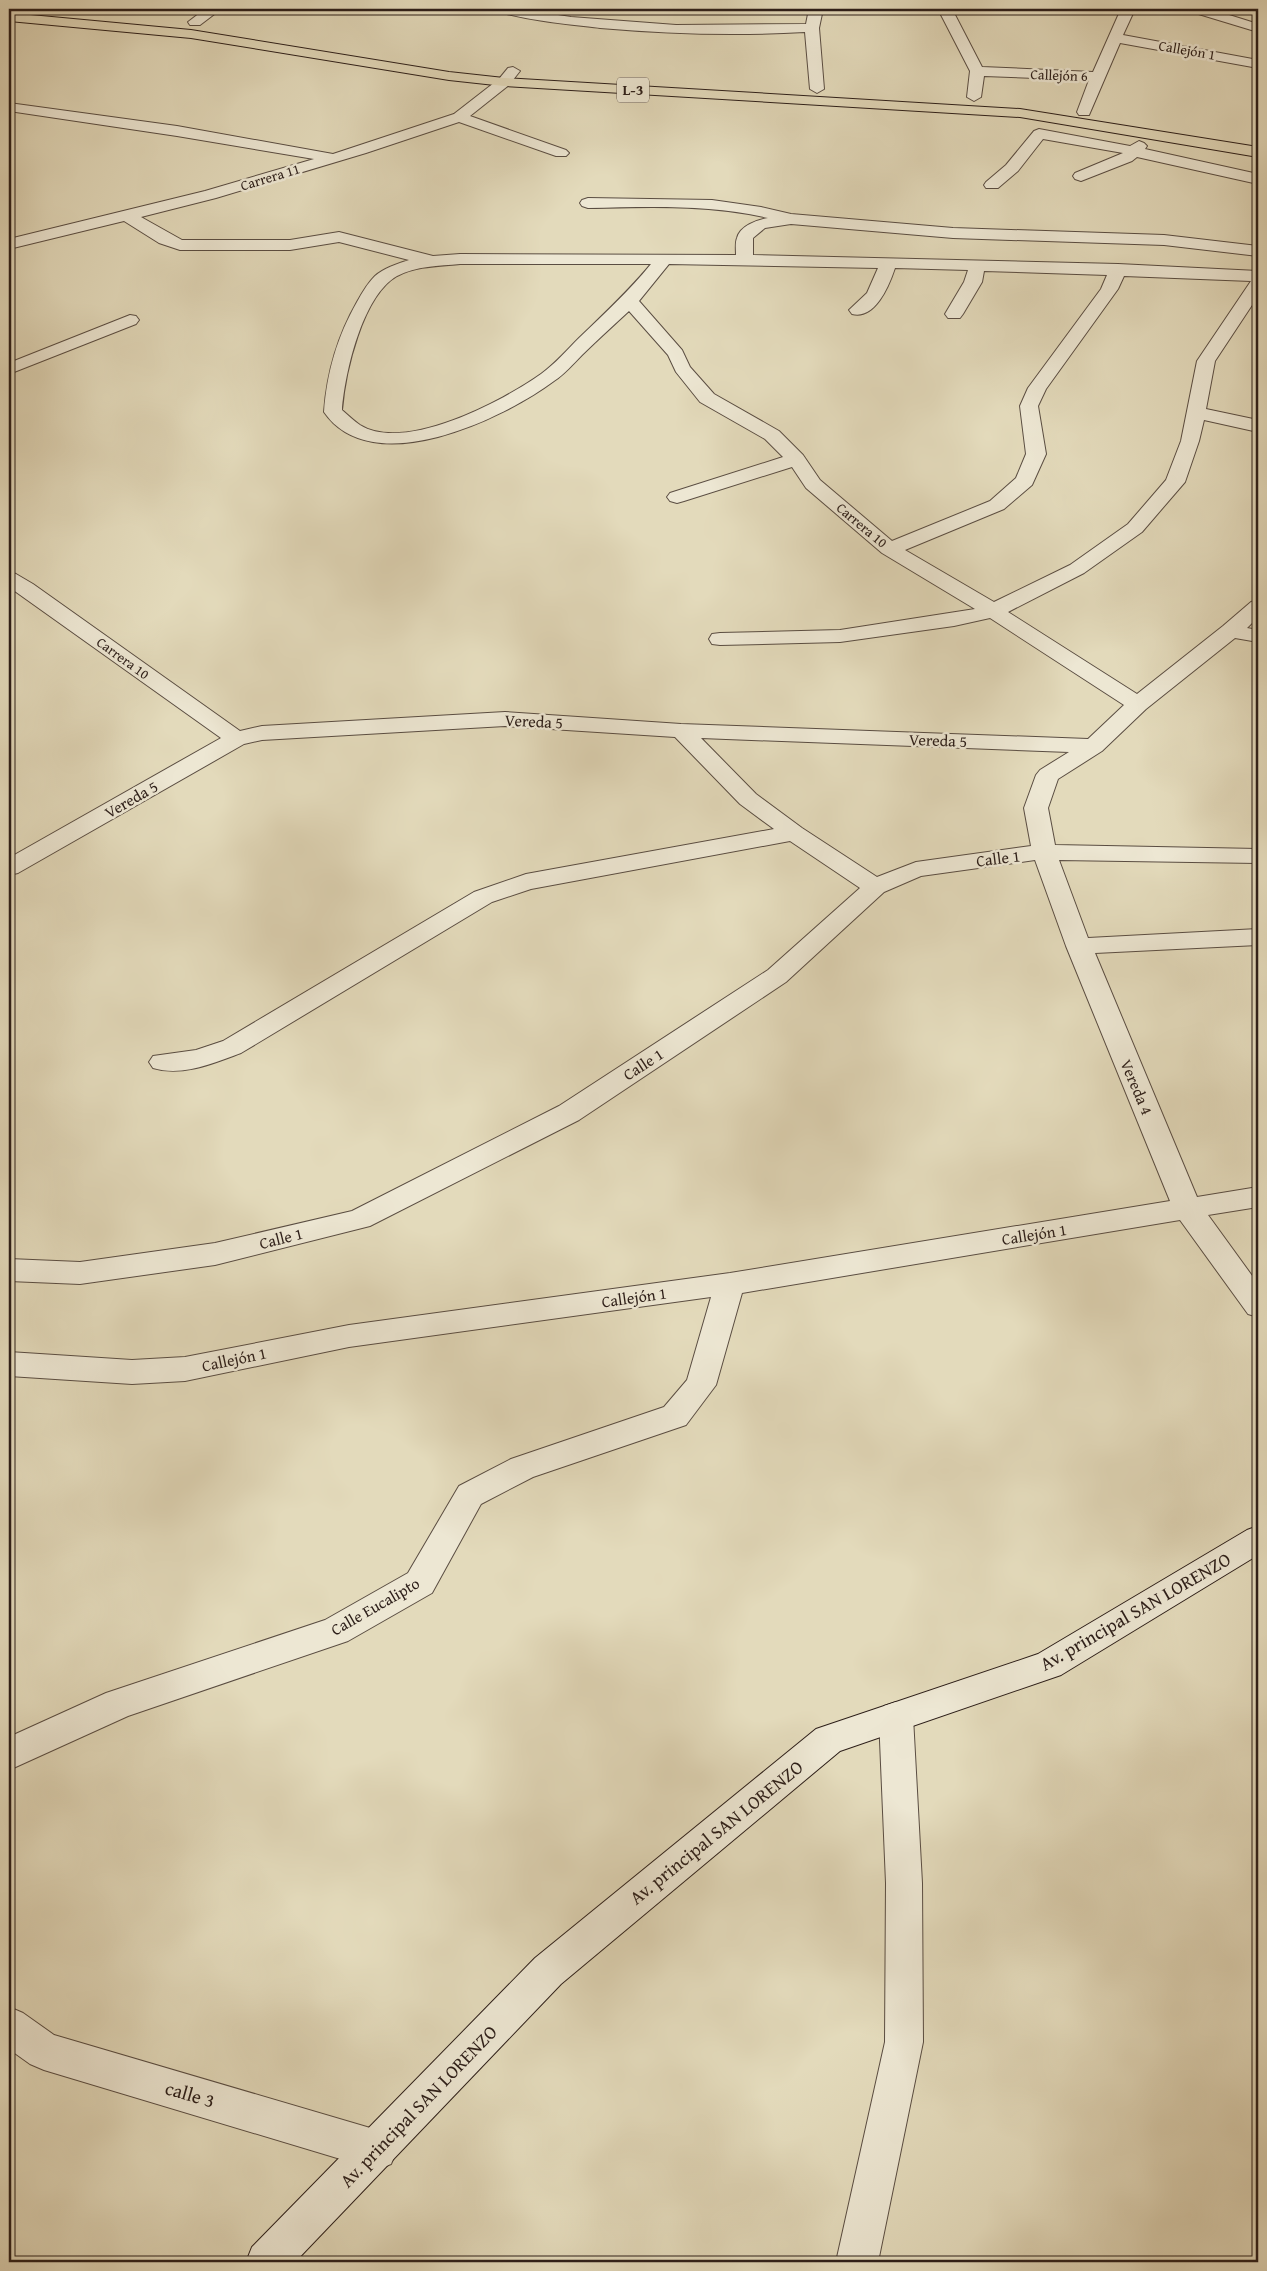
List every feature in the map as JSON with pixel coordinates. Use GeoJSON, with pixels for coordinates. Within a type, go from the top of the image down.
{"type":"FeatureCollection","features":[{"type":"Feature","properties":{"kind":"main road","name":"L-3"},"geometry":{"type":"LineString","coordinates":[[59,9],[195,22],[460,66],[508,76],[1020,114],[1258,152]]}},
{"type":"Feature","properties":{"kind":"main road","name":"L-3"},"geometry":{"type":"LineString","coordinates":[[9,17],[191,34],[448,76],[508,76],[974,97],[1030,103],[1258,142]]}},
{"type":"Feature","properties":{"kind":"street"},"geometry":{"type":"LineString","coordinates":[[195,22],[214,9]]}},
{"type":"Feature","properties":{"kind":"street"},"geometry":{"type":"LineString","coordinates":[[504,9],[572,21],[674,30],[715,32],[812,28]]}},
{"type":"Feature","properties":{"kind":"street"},"geometry":{"type":"LineString","coordinates":[[816,9],[812,28],[817,89]]}},
{"type":"Feature","properties":{"kind":"street"},"geometry":{"type":"LineString","coordinates":[[945,9],[977,71],[974,97]]}},
{"type":"Feature","properties":{"kind":"street","name":"Callejón 6"},"geometry":{"type":"LineString","coordinates":[[977,71],[1098,76],[1128,9]]}},
{"type":"Feature","properties":{"kind":"street"},"geometry":{"type":"LineString","coordinates":[[1197,9],[1258,28]]}},
{"type":"Feature","properties":{"kind":"street","name":"Callejón 1"},"geometry":{"type":"LineString","coordinates":[[1116,38],[1258,64]]}},
{"type":"Feature","properties":{"kind":"street","name":"Carrera 11"},"geometry":{"type":"LineString","coordinates":[[9,244],[210,195],[335,158],[459,117],[508,76]]}},
{"type":"Feature","properties":{"kind":"street"},"geometry":{"type":"LineString","coordinates":[[1084,112],[1098,76]]}},
{"type":"Feature","properties":{"kind":"street"},"geometry":{"type":"LineString","coordinates":[[9,107],[178,131],[335,158]]}},
{"type":"Feature","properties":{"kind":"street"},"geometry":{"type":"LineString","coordinates":[[459,117],[561,153]]}},
{"type":"Feature","properties":{"kind":"street"},"geometry":{"type":"LineString","coordinates":[[992,185],[1012,168],[1053,119]]}},
{"type":"Feature","properties":{"kind":"street"},"geometry":{"type":"LineString","coordinates":[[1039,134],[1258,179]]}},
{"type":"Feature","properties":{"kind":"street"},"geometry":{"type":"LineString","coordinates":[[1081,176],[1118,162],[1134,152],[1150,134]]}},
{"type":"Feature","properties":{"kind":"street"},"geometry":{"type":"LineString","coordinates":[[588,203],[668,201],[756,210],[791,219],[953,233],[1164,240],[1238,247],[1258,251]]}},
{"type":"Feature","properties":{"kind":"street"},"geometry":{"type":"LineString","coordinates":[[128,216],[165,239],[180,244],[290,245],[339,237],[432,262]]}},
{"type":"Feature","properties":{"kind":"street"},"geometry":{"type":"LineString","coordinates":[[744,261],[745,237],[760,224],[791,219]]}},
{"type":"Feature","properties":{"kind":"street"},"geometry":{"type":"LineString","coordinates":[[664,259],[629,300],[548,377],[482,415],[420,437],[397,438],[373,436],[359,431],[341,422],[333,412],[334,382],[348,335],[373,289],[383,278],[407,267],[432,262],[470,259],[664,259],[1118,270],[1258,276]]}},
{"type":"Feature","properties":{"kind":"street"},"geometry":{"type":"LineString","coordinates":[[858,310],[870,302],[876,294],[883,281],[888,264]]}},
{"type":"Feature","properties":{"kind":"street"},"geometry":{"type":"LineString","coordinates":[[954,314],[970,288],[977,266]]}},
{"type":"Feature","properties":{"kind":"street"},"geometry":{"type":"LineString","coordinates":[[890,548],[951,526],[997,505],[1025,481],[1036,454],[1030,406],[1037,388],[1083,328],[1109,289],[1118,270]]}},
{"type":"Feature","properties":{"kind":"street"},"geometry":{"type":"LineString","coordinates":[[720,639],[840,636],[906,628],[993,611],[1076,569],[1135,528],[1175,482],[1190,441],[1206,361],[1258,283]]}},
{"type":"Feature","properties":{"kind":"street","name":"Carrera 10"},"geometry":{"type":"LineString","coordinates":[[629,300],[676,354],[682,368],[707,398],[772,435],[796,459],[813,484],[890,548],[993,611],[1138,704]]}},
{"type":"Feature","properties":{"kind":"street"},"geometry":{"type":"LineString","coordinates":[[9,369],[130,320]]}},
{"type":"Feature","properties":{"kind":"street"},"geometry":{"type":"LineString","coordinates":[[1195,412],[1258,426]]}},
{"type":"Feature","properties":{"kind":"street"},"geometry":{"type":"LineString","coordinates":[[677,497],[796,459]]}},
{"type":"Feature","properties":{"kind":"street","name":"Carrera 10"},"geometry":{"type":"LineString","coordinates":[[15,587],[236,739]]}},
{"type":"Feature","properties":{"kind":"street","name":"Vereda 4"},"geometry":{"type":"LineString","coordinates":[[1258,606],[1231,631],[1138,704],[1094,746],[1048,775],[1036,808],[1044,852],[1078,946],[1187,1208],[1258,1306]]}},
{"type":"Feature","properties":{"kind":"street"},"geometry":{"type":"LineString","coordinates":[[1231,631],[1258,636]]}},
{"type":"Feature","properties":{"kind":"street","name":"Vereda 5"},"geometry":{"type":"LineString","coordinates":[[9,868],[236,739],[262,733],[505,719],[681,731],[1094,746]]}},
{"type":"Feature","properties":{"kind":"street"},"geometry":{"type":"LineString","coordinates":[[681,731],[748,799],[874,888]]}},
{"type":"Feature","properties":{"kind":"street"},"geometry":{"type":"LineString","coordinates":[[162,1062],[199,1059],[232,1048],[483,897],[526,882],[794,833]]}},
{"type":"Feature","properties":{"kind":"street","name":"Calle 1"},"geometry":{"type":"LineString","coordinates":[[9,1270],[80,1273],[215,1254],[360,1219],[569,1113],[777,976],[874,888],[916,869],[1044,852],[1258,856]]}},
{"type":"Feature","properties":{"kind":"street"},"geometry":{"type":"LineString","coordinates":[[1078,946],[1258,937]]}},
{"type":"Feature","properties":{"kind":"street","name":"Callejón 1"},"geometry":{"type":"LineString","coordinates":[[9,1364],[132,1372],[185,1369],[349,1336],[730,1284],[1258,1197]]}},
{"type":"Feature","properties":{"kind":"street","name":"Calle Eucalipto"},"geometry":{"type":"LineString","coordinates":[[9,1754],[118,1704],[336,1631],[420,1582],[470,1495],[522,1468],[675,1416],[701,1385],[730,1284]]}},
{"type":"Feature","properties":{"kind":"street","name":"Av. principal SAN LORENZO"},"geometry":{"type":"LineString","coordinates":[[267,2262],[377,2150],[548,1970],[828,1740],[1049,1665],[1258,1539]]}},
{"type":"Feature","properties":{"kind":"street"},"geometry":{"type":"LineString","coordinates":[[857,2262],[904,2042],[904,1883],[896,1717]]}},
{"type":"Feature","properties":{"kind":"street","name":"calle 3"},"geometry":{"type":"LineString","coordinates":[[9,2026],[44,2051],[377,2150]]}}]}
